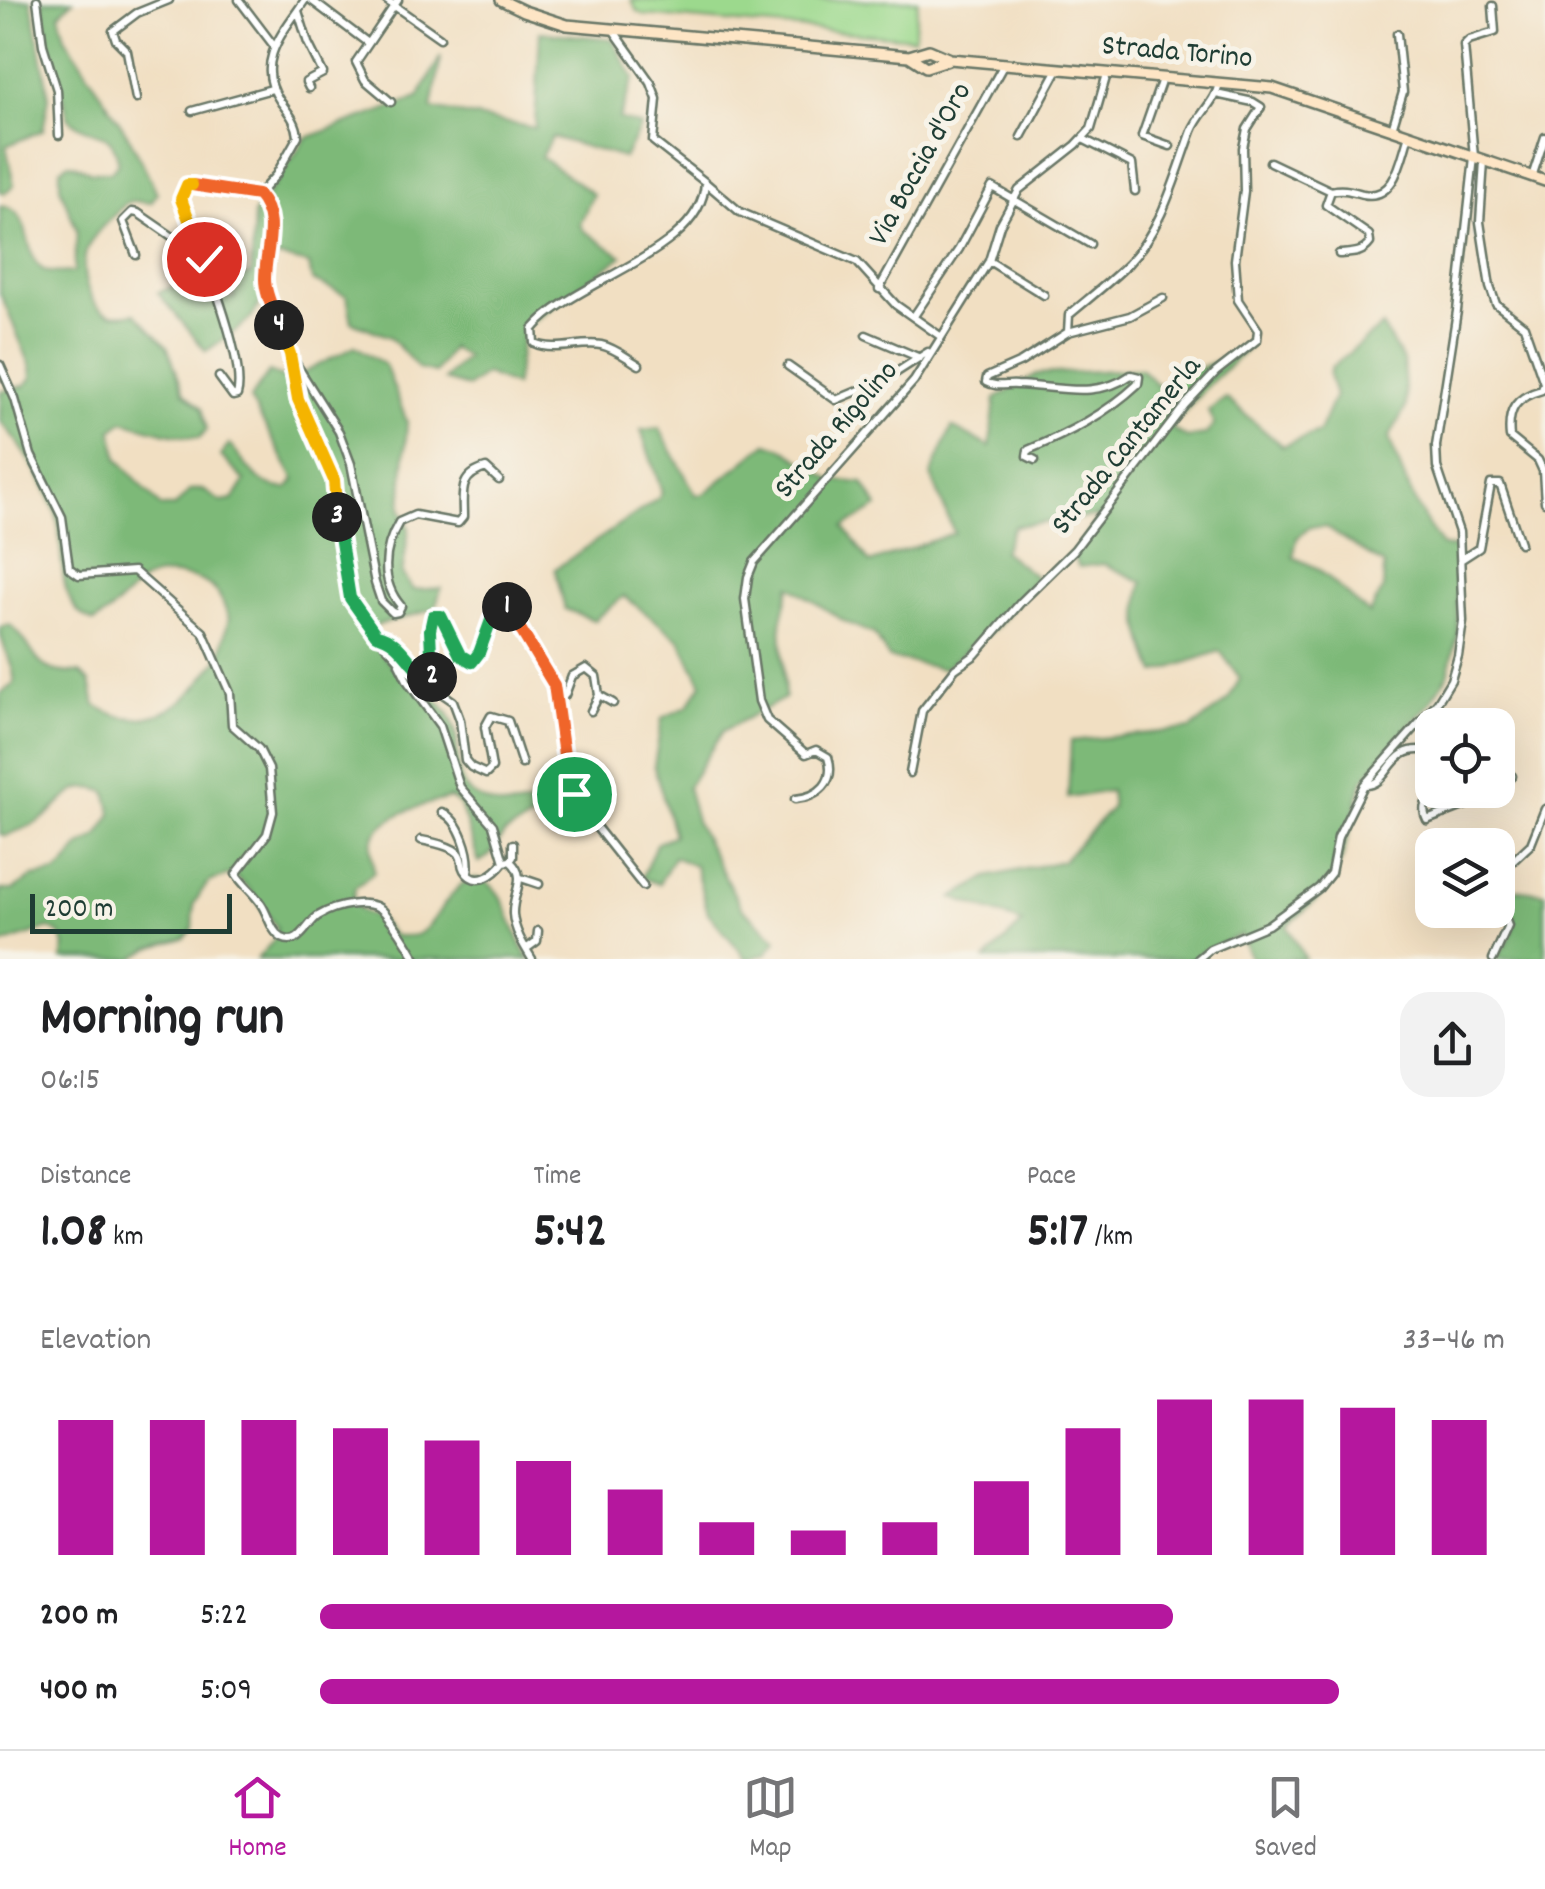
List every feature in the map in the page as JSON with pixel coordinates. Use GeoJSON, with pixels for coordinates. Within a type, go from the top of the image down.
{"type":"FeatureCollection","features":[{"type":"Feature","properties":{"kind":"main road","name":"Strada Torino"},"geometry":{"type":"LineString","coordinates":[[501,0],[551,21],[614,30],[909,56],[929,50],[950,59],[1162,79],[1217,89],[1272,88],[1545,181]]}},
{"type":"Feature","properties":{"kind":"main road","name":"Strada Torino"},"geometry":{"type":"LineString","coordinates":[[909,56],[926,67],[950,59]]}},
{"type":"Feature","properties":{"kind":"street"},"geometry":{"type":"LineString","coordinates":[[37,0],[43,45],[58,90],[60,134]]}},
{"type":"Feature","properties":{"kind":"street"},"geometry":{"type":"LineString","coordinates":[[136,99],[128,51],[113,31],[137,14],[170,0]]}},
{"type":"Feature","properties":{"kind":"street"},"geometry":{"type":"LineString","coordinates":[[239,0],[274,46]]}},
{"type":"Feature","properties":{"kind":"street"},"geometry":{"type":"LineString","coordinates":[[258,195],[276,175],[298,136],[268,77],[274,46],[298,10],[308,0],[368,43]]}},
{"type":"Feature","properties":{"kind":"street"},"geometry":{"type":"LineString","coordinates":[[390,102],[366,80],[356,62],[393,2],[440,38]]}},
{"type":"Feature","properties":{"kind":"street"},"geometry":{"type":"LineString","coordinates":[[1494,6],[1495,32],[1464,45],[1479,159],[1480,222],[1496,304],[1524,326],[1544,383],[1542,390],[1517,400],[1508,423],[1510,437],[1538,460],[1545,502]]}},
{"type":"Feature","properties":{"kind":"street"},"geometry":{"type":"LineString","coordinates":[[298,10],[323,73],[306,82],[309,88]]}},
{"type":"Feature","properties":{"kind":"street"},"geometry":{"type":"LineString","coordinates":[[614,30],[650,83],[656,99],[653,141],[740,212],[856,262],[896,305],[940,336]]}},
{"type":"Feature","properties":{"kind":"street"},"geometry":{"type":"LineString","coordinates":[[1392,130],[1403,92],[1397,34]]}},
{"type":"Feature","properties":{"kind":"street","name":"Via Boccia d'Oro"},"geometry":{"type":"LineString","coordinates":[[880,289],[1004,64]]}},
{"type":"Feature","properties":{"kind":"street"},"geometry":{"type":"LineString","coordinates":[[1021,138],[1058,69]]}},
{"type":"Feature","properties":{"kind":"street","name":"Strada Rigolino"},"geometry":{"type":"LineString","coordinates":[[795,799],[821,792],[831,768],[828,757],[816,750],[806,754],[767,720],[759,701],[744,599],[754,562],[818,486],[901,398],[989,261],[1000,225],[1019,190],[1083,139],[1098,112],[1107,74]]}},
{"type":"Feature","properties":{"kind":"street"},"geometry":{"type":"LineString","coordinates":[[1162,79],[1142,136],[1170,146]]}},
{"type":"Feature","properties":{"kind":"street"},"geometry":{"type":"LineString","coordinates":[[192,111],[272,89]]}},
{"type":"Feature","properties":{"kind":"street"},"geometry":{"type":"LineString","coordinates":[[1068,332],[1070,315],[1142,247],[1165,206],[1194,126],[1217,89]]}},
{"type":"Feature","properties":{"kind":"street","name":"Strada Cantamerla"},"geometry":{"type":"LineString","coordinates":[[910,772],[922,711],[955,669],[975,655],[1074,550],[1185,405],[1216,372],[1258,340],[1258,330],[1238,300],[1236,260],[1244,191],[1243,148],[1247,128],[1261,107],[1217,89]]}},
{"type":"Feature","properties":{"kind":"street"},"geometry":{"type":"LineString","coordinates":[[1270,162],[1331,191],[1373,195],[1387,189],[1396,174],[1408,135]]}},
{"type":"Feature","properties":{"kind":"street"},"geometry":{"type":"LineString","coordinates":[[1532,177],[1545,138]]}},
{"type":"Feature","properties":{"kind":"street"},"geometry":{"type":"LineString","coordinates":[[1083,139],[1132,164],[1135,192]]}},
{"type":"Feature","properties":{"kind":"street"},"geometry":{"type":"LineString","coordinates":[[1198,959],[1210,949],[1268,925],[1319,888],[1331,874],[1338,837],[1364,785],[1438,702],[1451,680],[1463,621],[1462,560],[1460,532],[1438,468],[1436,446],[1479,159]]}},
{"type":"Feature","properties":{"kind":"street"},"geometry":{"type":"LineString","coordinates":[[638,365],[597,344],[545,348],[534,343],[532,329],[570,296],[677,235],[698,210],[705,182]]}},
{"type":"Feature","properties":{"kind":"street"},"geometry":{"type":"LineString","coordinates":[[219,378],[232,396],[237,395],[237,366],[221,301],[181,199],[187,185],[258,195]]}},
{"type":"Feature","properties":{"kind":"street"},"geometry":{"type":"LineString","coordinates":[[914,316],[959,250],[992,187],[1090,244]]}},
{"type":"Feature","properties":{"kind":"street"},"geometry":{"type":"LineString","coordinates":[[1331,191],[1326,205],[1369,235],[1370,242],[1358,253],[1339,254]]}},
{"type":"Feature","properties":{"kind":"street"},"geometry":{"type":"LineString","coordinates":[[258,195],[270,216],[266,292],[290,354],[346,448],[382,604],[392,612],[398,612],[401,606],[388,590],[386,566],[389,544],[399,522],[414,514],[458,522],[463,517],[461,489],[467,479],[486,468],[500,480]]}},
{"type":"Feature","properties":{"kind":"street"},"geometry":{"type":"LineString","coordinates":[[136,255],[123,222],[132,212],[138,212],[204,259]]}},
{"type":"Feature","properties":{"kind":"street"},"geometry":{"type":"LineString","coordinates":[[989,261],[1044,296]]}},
{"type":"Feature","properties":{"kind":"street"},"geometry":{"type":"LineString","coordinates":[[1035,460],[1027,456],[1028,450],[1090,421],[1138,384],[1138,377],[1131,375],[1109,387],[1073,391],[1020,384],[993,386],[986,382],[993,372],[1022,362],[1068,332],[1116,321],[1163,298]]}},
{"type":"Feature","properties":{"kind":"street"},"geometry":{"type":"LineString","coordinates":[[866,334],[920,358]]}},
{"type":"Feature","properties":{"kind":"street"},"geometry":{"type":"LineString","coordinates":[[788,366],[836,400],[886,379],[934,348]]}},
{"type":"Feature","properties":{"kind":"street"},"geometry":{"type":"LineString","coordinates":[[290,354],[298,399],[334,480],[350,598],[376,635],[420,683],[453,701],[460,720],[465,760],[471,768],[486,774],[492,768],[485,727],[491,716],[508,721],[522,764]]}},
{"type":"Feature","properties":{"kind":"street"},"geometry":{"type":"LineString","coordinates":[[0,365],[15,399],[31,455],[62,517],[69,568],[79,575],[134,571],[162,593],[209,641],[230,693],[232,724],[259,749],[268,769],[272,824],[236,874],[261,904],[276,933],[284,940],[294,940],[326,912],[364,904],[385,912],[416,959]]}},
{"type":"Feature","properties":{"kind":"street"},"geometry":{"type":"LineString","coordinates":[[1462,560],[1479,548],[1491,484],[1500,484],[1520,543]]}},
{"type":"Feature","properties":{"kind":"street"},"geometry":{"type":"LineString","coordinates":[[376,635],[394,642],[429,679],[433,616],[441,616],[460,655],[472,662],[493,612],[504,604],[540,659],[556,695],[569,783],[597,828],[642,886]]}},
{"type":"Feature","properties":{"kind":"street"},"geometry":{"type":"LineString","coordinates":[[397,658],[408,682],[440,726],[460,788],[493,825],[507,862],[519,869],[521,878],[513,914],[532,959]]}},
{"type":"Feature","properties":{"kind":"street"},"geometry":{"type":"LineString","coordinates":[[556,695],[565,694],[572,676],[586,668],[596,676],[599,695],[591,711]]}},
{"type":"Feature","properties":{"kind":"street"},"geometry":{"type":"LineString","coordinates":[[599,695],[613,703]]}},
{"type":"Feature","properties":{"kind":"street"},"geometry":{"type":"LineString","coordinates":[[1364,785],[1376,783],[1400,756],[1415,749]]}},
{"type":"Feature","properties":{"kind":"street"},"geometry":{"type":"LineString","coordinates":[[1424,808],[1427,820],[1458,808]]}},
{"type":"Feature","properties":{"kind":"street"},"geometry":{"type":"LineString","coordinates":[[1515,859],[1531,844],[1545,809]]}},
{"type":"Feature","properties":{"kind":"street"},"geometry":{"type":"LineString","coordinates":[[442,812],[457,824],[469,858],[468,874]]}},
{"type":"Feature","properties":{"kind":"street"},"geometry":{"type":"LineString","coordinates":[[421,840],[459,854],[468,874],[485,879],[514,856],[512,844]]}},
{"type":"Feature","properties":{"kind":"street"},"geometry":{"type":"LineString","coordinates":[[521,878],[539,884]]}},
{"type":"Feature","properties":{"kind":"street"},"geometry":{"type":"LineString","coordinates":[[1493,959],[1507,928]]}},
{"type":"Feature","properties":{"kind":"street"},"geometry":{"type":"LineString","coordinates":[[526,949],[537,940],[538,931]]}},
{"type":"Feature","properties":{"kind":"green space"},"geometry":{"type":"Polygon","coordinates":[[[0,0],[31,0],[49,97],[43,130],[6,146],[14,185],[5,193],[0,191],[0,0]]]}},
{"type":"Feature","properties":{"kind":"green space"},"geometry":{"type":"Polygon","coordinates":[[[42,0],[73,0],[59,14],[65,37],[129,137],[157,193],[151,203],[126,203],[93,239],[84,260],[91,297],[111,314],[135,313],[167,346],[184,392],[202,408],[207,430],[199,438],[189,437],[123,421],[112,430],[118,459],[161,507],[175,507],[190,490],[202,489],[221,502],[233,500],[245,481],[221,456],[229,444],[261,480],[288,488],[295,480],[250,399],[269,372],[290,380],[355,346],[385,365],[407,422],[401,508],[409,529],[402,574],[413,590],[441,588],[435,609],[363,629],[393,666],[447,712],[453,722],[459,770],[467,790],[500,806],[536,803],[537,816],[504,834],[490,855],[479,862],[460,805],[451,798],[403,813],[374,836],[374,872],[355,888],[353,900],[394,936],[413,936],[426,928],[459,887],[478,879],[488,883],[502,899],[530,959],[257,959],[274,940],[277,928],[250,890],[232,874],[209,882],[201,892],[194,904],[193,929],[185,938],[150,948],[133,959],[62,959],[65,946],[60,934],[49,928],[0,945],[0,890],[13,890],[33,877],[56,873],[79,847],[98,836],[112,814],[106,792],[84,788],[36,823],[6,836],[0,834],[0,694],[14,684],[0,627],[10,625],[43,665],[80,673],[90,682],[95,705],[111,713],[141,718],[169,709],[194,690],[220,657],[229,618],[220,596],[208,585],[190,577],[168,575],[142,582],[94,622],[80,614],[66,588],[54,508],[31,462],[0,421],[1,391],[24,386],[32,378],[0,293],[0,206],[12,209],[19,217],[40,267],[52,273],[74,272],[77,231],[60,187],[60,169],[69,163],[92,172],[111,172],[118,163],[111,142],[68,117],[42,0]]]}},
{"type":"Feature","properties":{"kind":"green space"},"geometry":{"type":"Polygon","coordinates":[[[631,0],[918,0],[914,38],[645,15],[637,11],[631,0]]]}},
{"type":"Feature","properties":{"kind":"green space"},"geometry":{"type":"Polygon","coordinates":[[[540,32],[612,39],[634,78],[619,119],[641,126],[624,158],[552,137],[541,157],[593,194],[580,224],[622,256],[524,328],[515,386],[485,374],[468,387],[444,380],[466,357],[451,348],[435,373],[419,369],[390,337],[352,322],[347,296],[312,280],[309,264],[274,256],[254,314],[206,351],[158,293],[183,282],[204,297],[235,298],[225,278],[251,275],[254,214],[306,138],[418,98],[441,56],[432,109],[535,128],[540,32]]]}},
{"type":"Feature","properties":{"kind":"green space"},"geometry":{"type":"Polygon","coordinates":[[[1382,326],[1403,361],[1406,407],[1389,438],[1425,520],[1442,546],[1456,548],[1458,634],[1448,675],[1430,703],[1426,708],[1415,708],[1415,720],[1363,780],[1342,859],[1325,892],[1287,926],[1305,959],[1251,959],[1241,935],[1201,952],[1194,959],[986,959],[1023,923],[953,898],[988,877],[1062,861],[1112,807],[1110,791],[1068,798],[1071,741],[1191,729],[1228,701],[1240,678],[1220,651],[1156,673],[1141,628],[1143,582],[1104,564],[1079,567],[1072,556],[1100,516],[1014,526],[1003,551],[1037,578],[997,626],[943,669],[889,658],[874,634],[847,623],[790,586],[781,623],[785,698],[723,731],[687,787],[697,824],[741,907],[777,940],[766,954],[747,959],[708,913],[695,866],[674,857],[659,884],[642,878],[656,844],[674,835],[654,766],[662,718],[687,707],[702,684],[680,640],[624,596],[594,620],[565,609],[555,569],[659,498],[662,492],[641,430],[659,428],[696,495],[704,494],[767,443],[782,448],[832,480],[863,483],[878,507],[844,527],[870,563],[954,533],[931,475],[952,427],[990,447],[995,399],[1037,374],[1141,369],[1158,386],[1249,347],[1207,386],[1171,428],[1187,438],[1205,435],[1214,425],[1208,411],[1226,398],[1282,446],[1319,432],[1335,396],[1329,374],[1332,367],[1382,326]],[[1310,527],[1297,538],[1293,557],[1317,568],[1369,614],[1383,589],[1384,565],[1325,527],[1310,527]]]}},
{"type":"Feature","properties":{"kind":"green space"},"geometry":{"type":"Polygon","coordinates":[[[1515,889],[1545,893],[1545,959],[1496,959],[1515,928],[1515,889]]]}},
{"type":"Feature","properties":{"kind":"waterway"},"geometry":{"type":"LineString","coordinates":[[1475,237],[1478,169]]}},
{"type":"Feature","properties":{"kind":"route"},"geometry":{"type":"LineString","coordinates":[[204,259],[181,199],[187,185],[258,195],[270,216],[266,292],[290,354],[298,399],[334,480],[350,598],[376,635],[394,642],[428,679],[432,675],[433,616],[441,616],[460,655],[472,662],[495,609],[501,604],[509,608],[554,685],[567,776],[574,794]]}}]}
